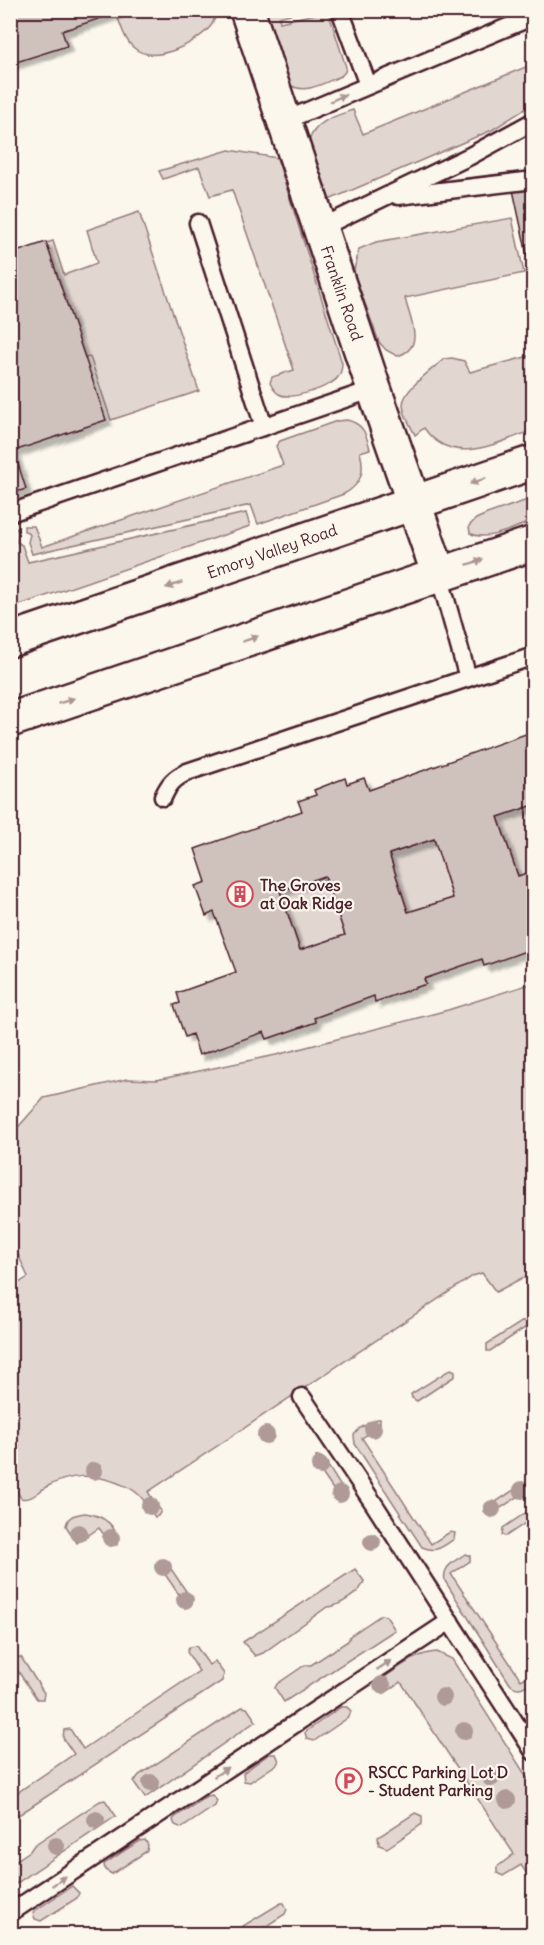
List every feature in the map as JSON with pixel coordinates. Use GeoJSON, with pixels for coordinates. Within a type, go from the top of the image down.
{"type":"FeatureCollection","features":[{"type":"Feature","properties":{"kind":"main road","name":"Franklin Road"},"geometry":{"type":"LineString","coordinates":[[247,10],[439,575]]}},
{"type":"Feature","properties":{"kind":"main road","name":"Emory Valley Road"},"geometry":{"type":"LineString","coordinates":[[10,640],[534,462]]}},
{"type":"Feature","properties":{"kind":"main road"},"geometry":{"type":"LineString","coordinates":[[10,720],[534,543]]}},
{"type":"Feature","properties":{"kind":"lane"},"geometry":{"type":"LineString","coordinates":[[340,10],[368,85]]}},
{"type":"Feature","properties":{"kind":"lane"},"geometry":{"type":"LineString","coordinates":[[284,121],[534,16]]}},
{"type":"Feature","properties":{"kind":"lane"},"geometry":{"type":"LineString","coordinates":[[320,228],[385,198],[534,121]]}},
{"type":"Feature","properties":{"kind":"lane"},"geometry":{"type":"LineString","coordinates":[[385,198],[525,181]]}},
{"type":"Feature","properties":{"kind":"lane"},"geometry":{"type":"LineString","coordinates":[[198,223],[264,427]]}},
{"type":"Feature","properties":{"kind":"lane"},"geometry":{"type":"LineString","coordinates":[[10,513],[374,389]]}},
{"type":"Feature","properties":{"kind":"lane"},"geometry":{"type":"LineString","coordinates":[[439,575],[468,678]]}},
{"type":"Feature","properties":{"kind":"lane"},"geometry":{"type":"LineString","coordinates":[[163,797],[171,782],[177,776],[187,772],[534,656]]}},
{"type":"Feature","properties":{"kind":"lane"},"geometry":{"type":"LineString","coordinates":[[302,1397],[534,1752]]}},
{"type":"Feature","properties":{"kind":"lane"},"geometry":{"type":"LineString","coordinates":[[10,1913],[450,1621]]}},
{"type":"Feature","properties":{"kind":"shaded area"},"geometry":{"type":"Polygon","coordinates":[[[115,11],[218,11],[211,25],[195,40],[174,50],[152,54],[142,53],[131,45],[115,11]]]}},
{"type":"Feature","properties":{"kind":"shaded area"},"geometry":{"type":"Polygon","coordinates":[[[264,11],[302,11],[279,17],[280,22],[328,11],[346,67],[345,72],[341,76],[309,88],[302,89],[290,85],[264,11]]]}},
{"type":"Feature","properties":{"kind":"shaded area"},"geometry":{"type":"Polygon","coordinates":[[[533,64],[533,104],[492,130],[329,200],[309,141],[321,124],[353,110],[363,134],[533,64]]]}},
{"type":"Feature","properties":{"kind":"shaded area"},"geometry":{"type":"Polygon","coordinates":[[[229,150],[277,158],[342,363],[338,377],[320,389],[284,396],[276,392],[270,383],[272,377],[294,370],[232,190],[210,196],[199,167],[163,179],[159,171],[229,150]]]}},
{"type":"Feature","properties":{"kind":"shaded area"},"geometry":{"type":"Polygon","coordinates":[[[139,212],[199,391],[111,420],[90,357],[85,358],[46,243],[53,241],[64,275],[97,263],[87,230],[139,212]]]}},
{"type":"Feature","properties":{"kind":"shaded area"},"geometry":{"type":"Polygon","coordinates":[[[512,218],[524,273],[405,298],[414,339],[406,352],[397,356],[386,350],[379,342],[355,276],[354,270],[359,249],[376,242],[512,218]]]}},
{"type":"Feature","properties":{"kind":"shaded area"},"geometry":{"type":"Polygon","coordinates":[[[533,355],[533,430],[490,446],[461,450],[448,447],[435,440],[424,428],[415,435],[404,412],[405,398],[426,374],[444,359],[464,361],[470,372],[533,355]]]}},
{"type":"Feature","properties":{"kind":"shaded area"},"geometry":{"type":"Polygon","coordinates":[[[347,420],[361,427],[370,449],[360,452],[361,476],[355,486],[344,494],[258,524],[251,505],[32,554],[28,542],[30,535],[24,531],[24,526],[34,526],[42,547],[283,465],[276,446],[280,441],[337,421],[347,420]]]}},
{"type":"Feature","properties":{"kind":"shaded area"},"geometry":{"type":"Polygon","coordinates":[[[533,498],[533,521],[493,535],[477,536],[470,533],[469,526],[476,519],[533,498]]]}},
{"type":"Feature","properties":{"kind":"shaded area"},"geometry":{"type":"Polygon","coordinates":[[[246,513],[250,526],[11,608],[11,557],[14,555],[11,531],[17,528],[17,542],[22,545],[28,562],[246,513]]]}},
{"type":"Feature","properties":{"kind":"shaded area"},"geometry":{"type":"Polygon","coordinates":[[[533,805],[533,871],[518,876],[498,817],[533,805]]]}},
{"type":"Feature","properties":{"kind":"shaded area"},"geometry":{"type":"Polygon","coordinates":[[[434,839],[453,898],[408,912],[389,854],[434,839]]]}},
{"type":"Feature","properties":{"kind":"shaded area"},"geometry":{"type":"Polygon","coordinates":[[[325,876],[345,935],[300,950],[280,891],[325,876]]]}},
{"type":"Feature","properties":{"kind":"shaded area"},"geometry":{"type":"Polygon","coordinates":[[[533,983],[533,1278],[522,1278],[496,1292],[482,1273],[473,1276],[148,1492],[161,1511],[158,1516],[155,1517],[143,1499],[133,1490],[118,1483],[90,1476],[64,1479],[31,1497],[21,1498],[11,1482],[10,1289],[28,1277],[11,1238],[11,1135],[44,1098],[127,1079],[156,1080],[276,1055],[448,1010],[533,983]]]}},
{"type":"Feature","properties":{"kind":"shaded area"},"geometry":{"type":"Polygon","coordinates":[[[523,1321],[527,1321],[528,1326],[487,1351],[487,1344],[523,1321]]]}},
{"type":"Feature","properties":{"kind":"shaded area"},"geometry":{"type":"Polygon","coordinates":[[[451,1369],[455,1371],[455,1376],[417,1401],[412,1398],[411,1394],[451,1369]]]}},
{"type":"Feature","properties":{"kind":"shaded area"},"geometry":{"type":"Polygon","coordinates":[[[380,1419],[380,1426],[362,1438],[431,1544],[450,1532],[455,1533],[454,1539],[443,1547],[431,1549],[422,1547],[355,1444],[354,1435],[360,1428],[380,1419]]]}},
{"type":"Feature","properties":{"kind":"shaded area"},"geometry":{"type":"Polygon","coordinates":[[[318,1456],[323,1458],[345,1493],[343,1499],[339,1498],[315,1463],[318,1456]]]}},
{"type":"Feature","properties":{"kind":"shaded area"},"geometry":{"type":"Polygon","coordinates":[[[524,1483],[529,1484],[530,1489],[493,1513],[486,1513],[487,1508],[524,1483]]]}},
{"type":"Feature","properties":{"kind":"shaded area"},"geometry":{"type":"Polygon","coordinates":[[[533,1508],[533,1518],[506,1536],[502,1535],[503,1528],[533,1508]]]}},
{"type":"Feature","properties":{"kind":"shaded area"},"geometry":{"type":"Polygon","coordinates":[[[85,1513],[98,1516],[109,1523],[115,1532],[117,1545],[111,1544],[99,1528],[77,1543],[66,1526],[67,1522],[75,1515],[85,1513]]]}},
{"type":"Feature","properties":{"kind":"shaded area"},"geometry":{"type":"Polygon","coordinates":[[[465,1554],[470,1556],[470,1561],[451,1574],[521,1680],[533,1673],[533,1681],[524,1686],[516,1688],[510,1684],[445,1581],[447,1568],[465,1554]]]}},
{"type":"Feature","properties":{"kind":"shaded area"},"geometry":{"type":"Polygon","coordinates":[[[163,1560],[190,1597],[190,1602],[184,1602],[160,1567],[160,1562],[163,1560]]]}},
{"type":"Feature","properties":{"kind":"shaded area"},"geometry":{"type":"Polygon","coordinates":[[[355,1569],[364,1581],[359,1590],[349,1598],[327,1607],[263,1653],[255,1656],[243,1642],[355,1569]]]}},
{"type":"Feature","properties":{"kind":"shaded area"},"geometry":{"type":"Polygon","coordinates":[[[381,1615],[386,1616],[395,1630],[284,1702],[275,1688],[277,1684],[348,1641],[350,1636],[381,1615]]]}},
{"type":"Feature","properties":{"kind":"shaded area"},"geometry":{"type":"Polygon","coordinates":[[[196,1646],[209,1665],[215,1661],[224,1674],[222,1681],[11,1818],[11,1797],[74,1754],[63,1738],[64,1730],[70,1729],[83,1749],[199,1671],[187,1652],[189,1647],[196,1646]]]}},
{"type":"Feature","properties":{"kind":"shaded area"},"geometry":{"type":"Polygon","coordinates":[[[437,1652],[452,1659],[533,1787],[533,1883],[521,1865],[503,1876],[497,1873],[497,1867],[514,1854],[401,1682],[385,1693],[377,1689],[376,1683],[405,1663],[437,1652]]]}},
{"type":"Feature","properties":{"kind":"shaded area"},"geometry":{"type":"Polygon","coordinates":[[[21,1657],[44,1693],[43,1699],[37,1699],[13,1664],[13,1660],[21,1657]]]}},
{"type":"Feature","properties":{"kind":"shaded area"},"geometry":{"type":"Polygon","coordinates":[[[242,1707],[247,1708],[256,1721],[145,1798],[134,1782],[139,1775],[242,1707]]]}},
{"type":"Feature","properties":{"kind":"shaded area"},"geometry":{"type":"Polygon","coordinates":[[[341,1707],[347,1707],[351,1711],[349,1717],[314,1741],[307,1739],[305,1733],[308,1730],[341,1707]]]}},
{"type":"Feature","properties":{"kind":"shaded area"},"geometry":{"type":"Polygon","coordinates":[[[269,1754],[276,1754],[279,1761],[277,1764],[250,1782],[244,1781],[243,1773],[269,1754]]]}},
{"type":"Feature","properties":{"kind":"shaded area"},"geometry":{"type":"Polygon","coordinates":[[[212,1795],[217,1801],[215,1806],[182,1828],[175,1825],[173,1820],[175,1817],[212,1795]]]}},
{"type":"Feature","properties":{"kind":"shaded area"},"geometry":{"type":"Polygon","coordinates":[[[105,1800],[116,1816],[11,1887],[11,1864],[30,1851],[34,1845],[100,1801],[105,1800]]]}},
{"type":"Feature","properties":{"kind":"shaded area"},"geometry":{"type":"Polygon","coordinates":[[[415,1813],[422,1816],[422,1824],[387,1848],[379,1845],[378,1837],[415,1813]]]}},
{"type":"Feature","properties":{"kind":"shaded area"},"geometry":{"type":"Polygon","coordinates":[[[145,1840],[148,1845],[147,1851],[112,1874],[105,1870],[104,1864],[139,1841],[145,1840]]]}},
{"type":"Feature","properties":{"kind":"shaded area"},"geometry":{"type":"Polygon","coordinates":[[[72,1886],[79,1893],[77,1898],[41,1921],[35,1919],[33,1913],[36,1910],[72,1886]]]}},
{"type":"Feature","properties":{"kind":"shaded area"},"geometry":{"type":"Polygon","coordinates":[[[284,1903],[287,1909],[285,1914],[254,1934],[245,1934],[243,1926],[284,1903]]]}},
{"type":"Feature","properties":{"kind":"building"},"geometry":{"type":"Polygon","coordinates":[[[10,10],[115,10],[116,13],[62,31],[67,46],[10,64],[10,10]]]}},
{"type":"Feature","properties":{"kind":"building"},"geometry":{"type":"Polygon","coordinates":[[[534,173],[534,287],[513,190],[524,175],[534,173]]]}},
{"type":"Feature","properties":{"kind":"building"},"geometry":{"type":"Polygon","coordinates":[[[46,242],[106,420],[14,451],[26,489],[10,494],[10,254],[46,242]]]}},
{"type":"Feature","properties":{"kind":"building","name":"The Groves at Oak Ridge"},"geometry":{"type":"Polygon","coordinates":[[[534,731],[534,805],[498,817],[518,876],[534,871],[534,948],[484,966],[482,959],[424,979],[426,984],[375,1002],[374,996],[314,1018],[316,1022],[267,1039],[264,1032],[199,1055],[192,1034],[185,1037],[174,1005],[180,1003],[177,993],[236,972],[214,912],[206,916],[195,886],[206,882],[195,849],[302,811],[298,801],[316,795],[314,790],[345,778],[347,784],[364,778],[369,790],[534,731]],[[434,839],[389,854],[408,912],[453,898],[434,839]],[[325,876],[280,891],[300,950],[345,935],[325,876]]]}},
{"type":"Feature","properties":{"kind":"place","name":"The Groves at Oak Ridge"},"geometry":{"type":"Point","coordinates":[240,894]}},
{"type":"Feature","properties":{"kind":"place","name":"RSCC Parking Lot D - Student Parking"},"geometry":{"type":"Point","coordinates":[349,1781]}}]}
